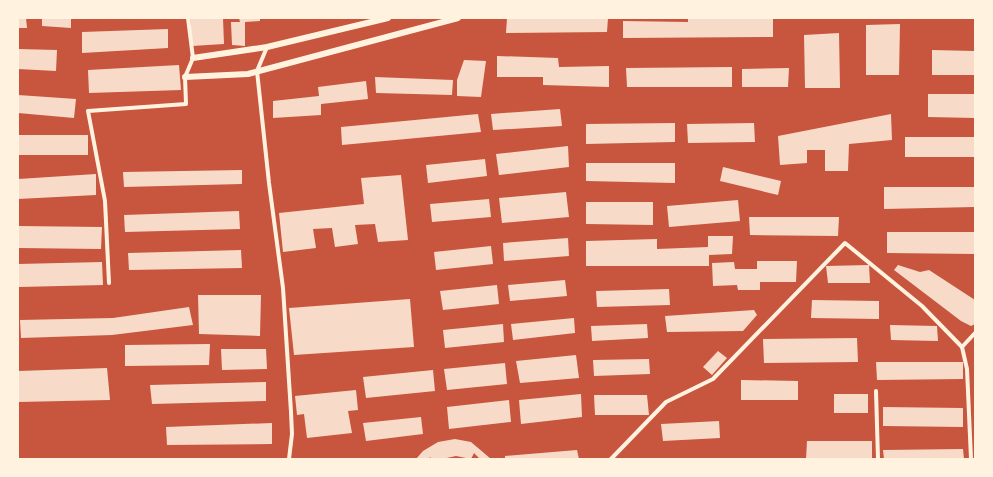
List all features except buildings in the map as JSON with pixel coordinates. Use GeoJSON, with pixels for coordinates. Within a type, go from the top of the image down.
{"type":"FeatureCollection","features":[{"type":"Feature","properties":{"kind":"street"},"geometry":{"type":"LineString","coordinates":[[109,283],[105,201],[88,111],[186,104],[185,78],[193,58],[188,18]]}},
{"type":"Feature","properties":{"kind":"street"},"geometry":{"type":"LineString","coordinates":[[193,58],[267,47],[388,18]]}},
{"type":"Feature","properties":{"kind":"street"},"geometry":{"type":"LineString","coordinates":[[185,78],[248,74],[458,18]]}},
{"type":"Feature","properties":{"kind":"street"},"geometry":{"type":"LineString","coordinates":[[267,47],[257,71],[269,182],[283,288],[292,434],[289,459]]}},
{"type":"Feature","properties":{"kind":"street"},"geometry":{"type":"LineString","coordinates":[[612,459],[666,402],[713,379],[845,243],[922,306],[962,347],[967,369],[971,459]]}},
{"type":"Feature","properties":{"kind":"street"},"geometry":{"type":"LineString","coordinates":[[962,347],[975,333]]}},
{"type":"Feature","properties":{"kind":"street"},"geometry":{"type":"LineString","coordinates":[[876,390],[878,459]]}}]}
